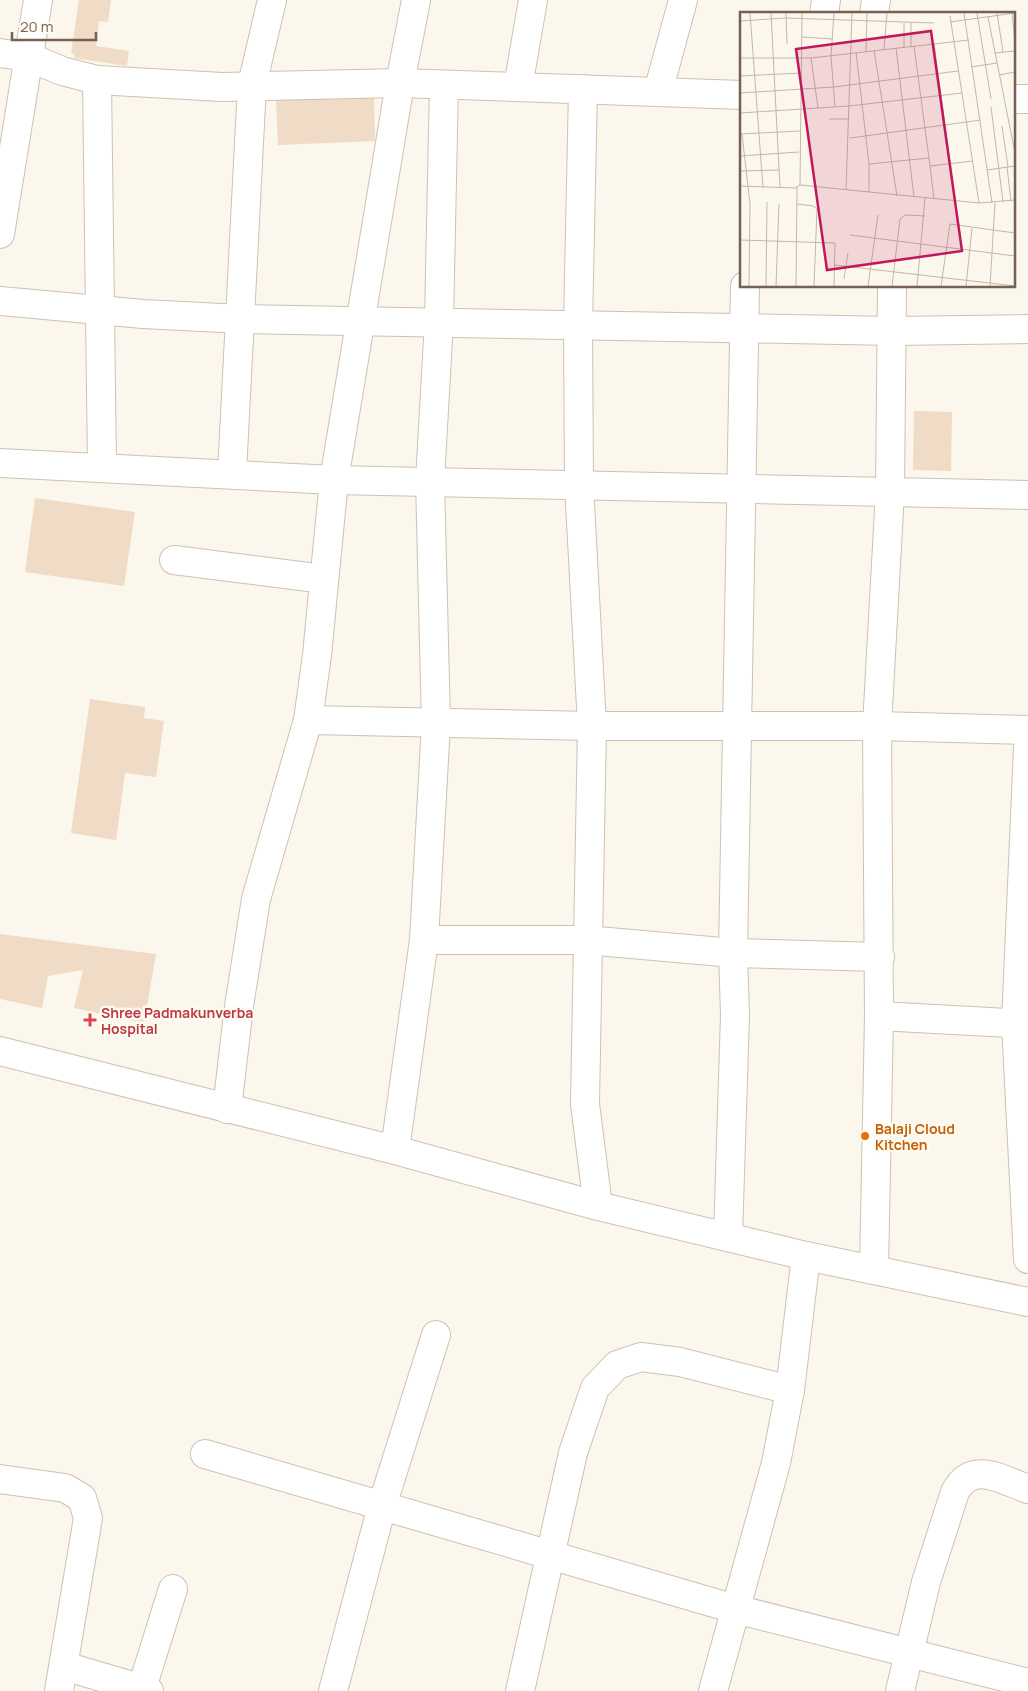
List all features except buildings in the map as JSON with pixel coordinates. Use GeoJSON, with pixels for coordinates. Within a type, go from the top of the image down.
{"type":"FeatureCollection","features":[{"type":"Feature","properties":{"kind":"street"},"geometry":{"type":"LineString","coordinates":[[0,234],[4,182],[29,57],[38,0]]}},
{"type":"Feature","properties":{"kind":"street"},"geometry":{"type":"LineString","coordinates":[[232,473],[252,84],[272,0]]}},
{"type":"Feature","properties":{"kind":"street"},"geometry":{"type":"LineString","coordinates":[[227,1109],[242,988],[256,899],[308,720],[317,655],[334,480],[400,83],[416,0]]}},
{"type":"Feature","properties":{"kind":"street"},"geometry":{"type":"LineString","coordinates":[[518,87],[533,0]]}},
{"type":"Feature","properties":{"kind":"street"},"geometry":{"type":"LineString","coordinates":[[658,92],[683,0]]}},
{"type":"Feature","properties":{"kind":"street"},"geometry":{"type":"LineString","coordinates":[[0,53],[29,57],[62,70],[97,80],[222,87],[252,84],[400,83],[740,95]]}},
{"type":"Feature","properties":{"kind":"street"},"geometry":{"type":"LineString","coordinates":[[97,80],[102,467]]}},
{"type":"Feature","properties":{"kind":"street"},"geometry":{"type":"LineString","coordinates":[[395,1150],[424,940],[436,723],[430,481],[439,321],[444,85]]}},
{"type":"Feature","properties":{"kind":"street"},"geometry":{"type":"LineString","coordinates":[[583,89],[578,324],[579,484],[592,726],[586,940],[585,1104],[598,1206]]}},
{"type":"Feature","properties":{"kind":"street"},"geometry":{"type":"LineString","coordinates":[[728,1237],[735,1015],[733,953],[745,288]]}},
{"type":"Feature","properties":{"kind":"street"},"geometry":{"type":"LineString","coordinates":[[874,1270],[880,957],[877,726],[890,492],[892,288]]}},
{"type":"Feature","properties":{"kind":"street"},"geometry":{"type":"LineString","coordinates":[[0,301],[99,311],[241,319],[439,321],[893,331],[1028,328]]}},
{"type":"Feature","properties":{"kind":"street"},"geometry":{"type":"LineString","coordinates":[[0,463],[232,473],[334,480],[1028,494]]}},
{"type":"Feature","properties":{"kind":"street"},"geometry":{"type":"LineString","coordinates":[[174,560],[324,579]]}},
{"type":"Feature","properties":{"kind":"street"},"geometry":{"type":"LineString","coordinates":[[308,720],[592,726],[877,726],[1028,730]]}},
{"type":"Feature","properties":{"kind":"street"},"geometry":{"type":"LineString","coordinates":[[1028,748],[1022,1024],[1028,1259]]}},
{"type":"Feature","properties":{"kind":"street"},"geometry":{"type":"LineString","coordinates":[[424,940],[586,940],[733,953],[880,957]]}},
{"type":"Feature","properties":{"kind":"street"},"geometry":{"type":"LineString","coordinates":[[879,1016],[1022,1024]]}},
{"type":"Feature","properties":{"kind":"street"},"geometry":{"type":"LineString","coordinates":[[0,1051],[395,1150],[598,1206],[806,1256],[1028,1302]]}},
{"type":"Feature","properties":{"kind":"street"},"geometry":{"type":"LineString","coordinates":[[713,1691],[776,1463],[790,1390],[806,1256]]}},
{"type":"Feature","properties":{"kind":"street"},"geometry":{"type":"LineString","coordinates":[[333,1691],[382,1506],[436,1335]]}},
{"type":"Feature","properties":{"kind":"street"},"geometry":{"type":"LineString","coordinates":[[520,1691],[552,1556],[573,1453],[595,1388],[616,1365],[641,1357],[680,1362],[790,1390]]}},
{"type":"Feature","properties":{"kind":"street"},"geometry":{"type":"LineString","coordinates":[[205,1454],[735,1609],[1028,1683]]}},
{"type":"Feature","properties":{"kind":"street"},"geometry":{"type":"LineString","coordinates":[[900,1691],[926,1582],[955,1492],[961,1480],[974,1474],[993,1477],[1028,1489]]}},
{"type":"Feature","properties":{"kind":"street"},"geometry":{"type":"LineString","coordinates":[[0,1479],[65,1488],[82,1498],[88,1518],[61,1678],[144,1690],[173,1589]]}},
{"type":"Feature","properties":{"kind":"place","name":"Shree Padmakunverba Hospital"},"geometry":{"type":"Point","coordinates":[90,1020]}},
{"type":"Feature","properties":{"kind":"place","name":"Balaji Cloud Kitchen"},"geometry":{"type":"Point","coordinates":[865,1136]}}]}
